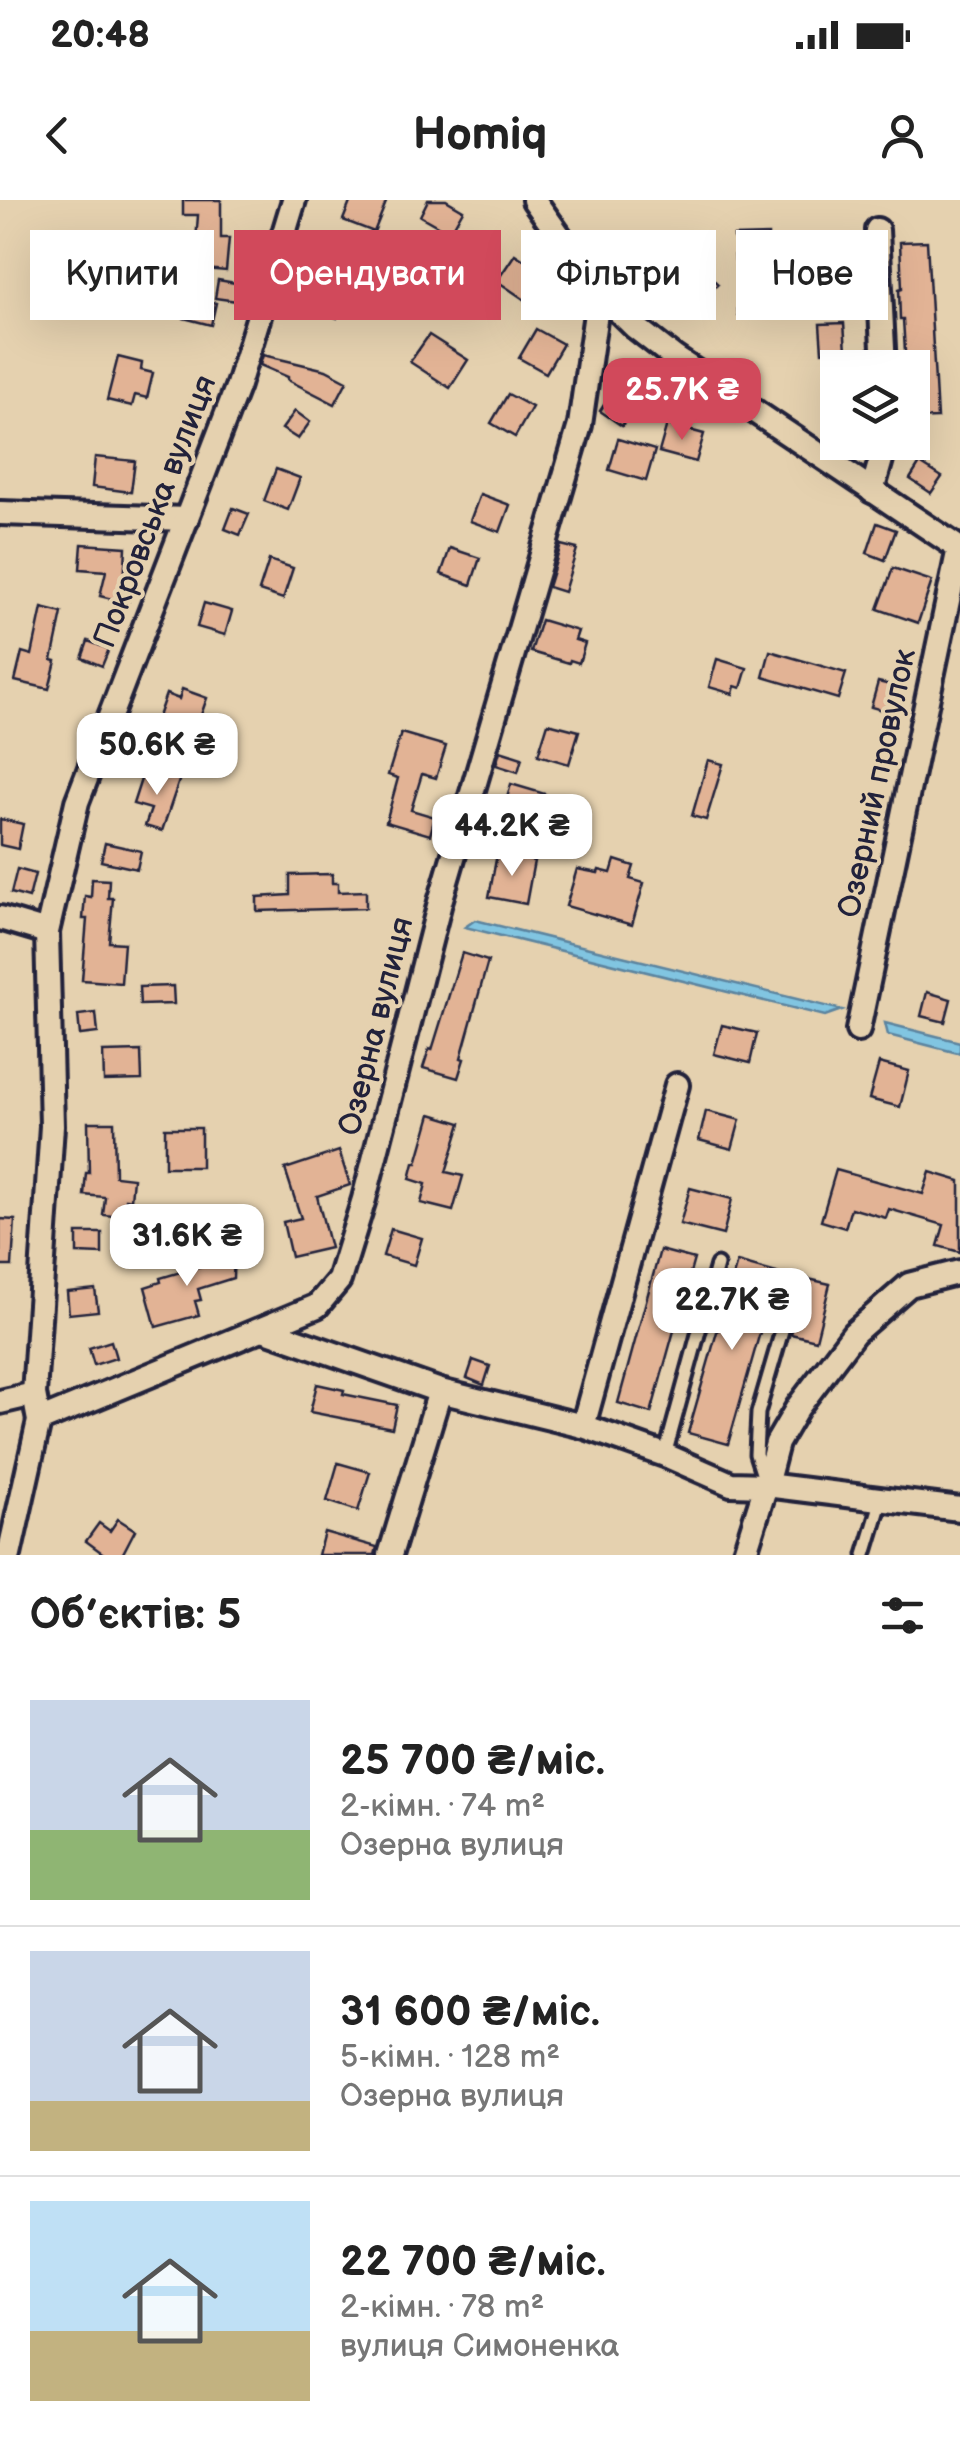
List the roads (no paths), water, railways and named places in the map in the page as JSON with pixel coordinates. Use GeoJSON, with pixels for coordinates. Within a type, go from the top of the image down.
{"type":"FeatureCollection","features":[{"type":"Feature","properties":{"kind":"street","name":"Покровська вулиця"},"geometry":{"type":"LineString","coordinates":[[9,1555],[39,1420],[34,1394],[52,1126],[47,932],[77,802],[238,384],[294,200]]}},
{"type":"Feature","properties":{"kind":"street"},"geometry":{"type":"LineString","coordinates":[[534,200],[555,230]]}},
{"type":"Feature","properties":{"kind":"street","name":"Озерна вулиця"},"geometry":{"type":"LineString","coordinates":[[39,1420],[317,1306],[339,1280],[364,1199],[440,902],[580,425],[595,320]]}},
{"type":"Feature","properties":{"kind":"street"},"geometry":{"type":"LineString","coordinates":[[628,320],[675,358],[959,548]]}},
{"type":"Feature","properties":{"kind":"street"},"geometry":{"type":"LineString","coordinates":[[882,320],[883,350]]}},
{"type":"Feature","properties":{"kind":"street"},"geometry":{"type":"LineString","coordinates":[[872,491],[881,460]]}},
{"type":"Feature","properties":{"kind":"street"},"geometry":{"type":"LineString","coordinates":[[0,513],[187,519]]}},
{"type":"Feature","properties":{"kind":"street","name":"Озерний провулок"},"geometry":{"type":"LineString","coordinates":[[858,1030],[959,548]]}},
{"type":"Feature","properties":{"kind":"street"},"geometry":{"type":"LineString","coordinates":[[0,918],[47,932]]}},
{"type":"Feature","properties":{"kind":"street"},"geometry":{"type":"LineString","coordinates":[[583,1426],[677,1084]]}},
{"type":"Feature","properties":{"kind":"street"},"geometry":{"type":"LineString","coordinates":[[744,1555],[777,1443],[798,1407],[854,1333],[910,1285],[960,1272]]}},
{"type":"Feature","properties":{"kind":"street"},"geometry":{"type":"LineString","coordinates":[[263,1329],[440,1391],[583,1426],[732,1484],[960,1510]]}},
{"type":"Feature","properties":{"kind":"street"},"geometry":{"type":"LineString","coordinates":[[390,1555],[440,1391]]}},
{"type":"Feature","properties":{"kind":"street"},"geometry":{"type":"LineString","coordinates":[[0,1402],[34,1394]]}},
{"type":"Feature","properties":{"kind":"lane"},"geometry":{"type":"LineString","coordinates":[[665,1455],[717,1264]]}},
{"type":"Feature","properties":{"kind":"lane"},"geometry":{"type":"LineString","coordinates":[[766,1485],[756,1454],[758,1414],[795,1286]]}},
{"type":"Feature","properties":{"kind":"lane"},"geometry":{"type":"LineString","coordinates":[[865,1555],[882,1499]]}},
{"type":"Feature","properties":{"kind":"water"},"geometry":{"type":"Polygon","coordinates":[[[475,920],[842,1010],[825,1016],[465,927],[475,920]]]}},
{"type":"Feature","properties":{"kind":"water"},"geometry":{"type":"Polygon","coordinates":[[[885,1023],[960,1042],[960,1051],[888,1035],[885,1023]]]}}]}
